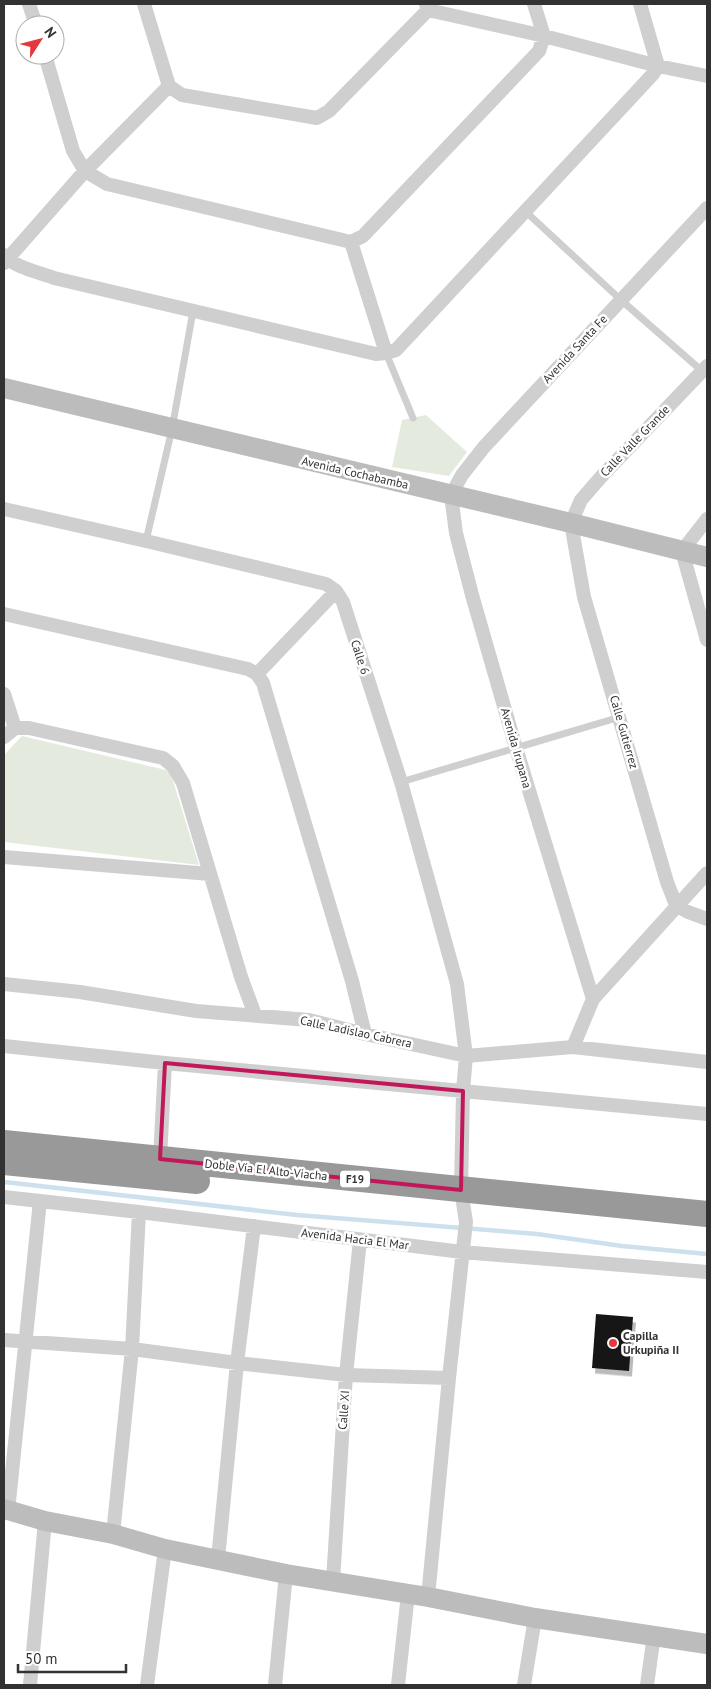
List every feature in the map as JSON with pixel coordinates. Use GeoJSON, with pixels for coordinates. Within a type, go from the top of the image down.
{"type":"FeatureCollection","features":[{"type":"Feature","properties":{"kind":"highway","name":"Doble Vía El Alto-Viacha"},"geometry":{"type":"LineString","coordinates":[[4,1143],[160,1159],[464,1206],[707,1214]]}},
{"type":"Feature","properties":{"kind":"highway","name":"Doble Vía El Alto-Viacha"},"geometry":{"type":"LineString","coordinates":[[4,1162],[464,1206],[707,1232]]}},
{"type":"Feature","properties":{"kind":"street"},"geometry":{"type":"LineString","coordinates":[[144,4],[168,86],[182,94],[317,118],[329,111],[427,7],[658,66],[707,76]]}},
{"type":"Feature","properties":{"kind":"street"},"geometry":{"type":"LineString","coordinates":[[47,65],[73,151],[84,171],[107,184],[351,242],[363,236],[540,50],[544,36],[534,4]]}},
{"type":"Feature","properties":{"kind":"street"},"geometry":{"type":"LineString","coordinates":[[168,86],[84,171],[5,259],[54,278],[376,354],[386,354],[396,350],[653,74],[658,66],[640,4]]}},
{"type":"Feature","properties":{"kind":"street","name":"Avenida Santa Fe"},"geometry":{"type":"LineString","coordinates":[[451,495],[462,475],[484,447],[707,208]]}},
{"type":"Feature","properties":{"kind":"street"},"geometry":{"type":"LineString","coordinates":[[351,242],[386,354]]}},
{"type":"Feature","properties":{"kind":"street","name":"Calle Valle Grande"},"geometry":{"type":"LineString","coordinates":[[571,523],[581,500],[591,488],[704,369]]}},
{"type":"Feature","properties":{"kind":"street","name":"Avenida Cochabamba"},"geometry":{"type":"LineString","coordinates":[[4,388],[707,557]]}},
{"type":"Feature","properties":{"kind":"street","name":"Avenida Irupana"},"geometry":{"type":"LineString","coordinates":[[451,495],[456,533],[472,595],[516,748],[593,998]]}},
{"type":"Feature","properties":{"kind":"street"},"geometry":{"type":"LineString","coordinates":[[4,509],[326,584],[336,591],[257,674]]}},
{"type":"Feature","properties":{"kind":"street"},"geometry":{"type":"LineString","coordinates":[[707,519],[682,551],[707,640]]}},
{"type":"Feature","properties":{"kind":"street","name":"Calle Gutierrez"},"geometry":{"type":"LineString","coordinates":[[571,523],[584,597],[667,882],[676,905]]}},
{"type":"Feature","properties":{"kind":"street","name":"Calle 6"},"geometry":{"type":"LineString","coordinates":[[336,591],[343,602],[401,782],[457,984],[466,1056],[463,1091],[464,1237],[428,1597]]}},
{"type":"Feature","properties":{"kind":"street"},"geometry":{"type":"LineString","coordinates":[[4,614],[248,669],[257,674],[263,683],[352,981],[365,1034]]}},
{"type":"Feature","properties":{"kind":"street"},"geometry":{"type":"LineString","coordinates":[[4,694],[9,733],[29,728],[163,758],[173,766],[183,783],[241,977],[255,1015]]}},
{"type":"Feature","properties":{"kind":"street"},"geometry":{"type":"LineString","coordinates":[[4,857],[210,874]]}},
{"type":"Feature","properties":{"kind":"street"},"geometry":{"type":"LineString","coordinates":[[574,1047],[593,998],[707,873]]}},
{"type":"Feature","properties":{"kind":"street"},"geometry":{"type":"LineString","coordinates":[[676,905],[707,919]]}},
{"type":"Feature","properties":{"kind":"street","name":"Calle Ladislao Cabrera"},"geometry":{"type":"LineString","coordinates":[[4,984],[80,992],[196,1011],[309,1020],[466,1056],[574,1047],[707,1062]]}},
{"type":"Feature","properties":{"kind":"street"},"geometry":{"type":"LineString","coordinates":[[4,1046],[707,1114]]}},
{"type":"Feature","properties":{"kind":"street"},"geometry":{"type":"LineString","coordinates":[[160,1159],[165,1063]]}},
{"type":"Feature","properties":{"kind":"street","name":"Avenida Hacia El Mar"},"geometry":{"type":"LineString","coordinates":[[4,1198],[140,1212],[462,1252],[707,1272]]}},
{"type":"Feature","properties":{"kind":"street"},"geometry":{"type":"LineString","coordinates":[[40,1201],[26,1342],[6,1510],[113,1534],[165,1549],[286,1574],[428,1597],[535,1618],[707,1644]]}},
{"type":"Feature","properties":{"kind":"street"},"geometry":{"type":"LineString","coordinates":[[113,1534],[132,1349],[140,1212]]}},
{"type":"Feature","properties":{"kind":"street"},"geometry":{"type":"LineString","coordinates":[[218,1560],[237,1364],[254,1226]]}},
{"type":"Feature","properties":{"kind":"street","name":"Calle XI"},"geometry":{"type":"LineString","coordinates":[[333,1581],[346,1375],[360,1240]]}},
{"type":"Feature","properties":{"kind":"street"},"geometry":{"type":"LineString","coordinates":[[4,1340],[132,1349],[237,1364],[346,1375],[449,1378]]}},
{"type":"Feature","properties":{"kind":"street"},"geometry":{"type":"LineString","coordinates":[[30,1685],[45,1520]]}},
{"type":"Feature","properties":{"kind":"street"},"geometry":{"type":"LineString","coordinates":[[147,1685],[165,1549]]}},
{"type":"Feature","properties":{"kind":"street"},"geometry":{"type":"LineString","coordinates":[[275,1685],[286,1574]]}},
{"type":"Feature","properties":{"kind":"street"},"geometry":{"type":"LineString","coordinates":[[398,1685],[408,1594]]}},
{"type":"Feature","properties":{"kind":"street"},"geometry":{"type":"LineString","coordinates":[[524,1685],[535,1618]]}},
{"type":"Feature","properties":{"kind":"street"},"geometry":{"type":"LineString","coordinates":[[647,1685],[654,1635]]}},
{"type":"Feature","properties":{"kind":"lane"},"geometry":{"type":"LineString","coordinates":[[525,211],[621,300],[704,369]]}},
{"type":"Feature","properties":{"kind":"lane"},"geometry":{"type":"LineString","coordinates":[[146,541],[172,429],[194,310]]}},
{"type":"Feature","properties":{"kind":"lane"},"geometry":{"type":"LineString","coordinates":[[386,354],[413,418]]}},
{"type":"Feature","properties":{"kind":"lane"},"geometry":{"type":"LineString","coordinates":[[401,782],[620,717]]}},
{"type":"Feature","properties":{"kind":"highlighted area"},"geometry":{"type":"Polygon","coordinates":[[[165,1063],[463,1091],[461,1190],[160,1159],[165,1063]]]}},
{"type":"Feature","properties":{"kind":"shaded area"},"geometry":{"type":"Polygon","coordinates":[[[426,415],[467,452],[449,476],[392,467],[402,420],[426,415]]]}},
{"type":"Feature","properties":{"kind":"shaded area"},"geometry":{"type":"Polygon","coordinates":[[[22,736],[170,771],[199,865],[4,842],[4,755],[22,736]]]}},
{"type":"Feature","properties":{"kind":"building","name":"Capilla Urkupiña II"},"geometry":{"type":"Polygon","coordinates":[[[596,1314],[633,1317],[629,1371],[592,1368],[596,1314]]]}},
{"type":"Feature","properties":{"kind":"waterway"},"geometry":{"type":"LineString","coordinates":[[4,1182],[297,1215],[537,1234],[622,1246],[707,1254]]}},
{"type":"Feature","properties":{"kind":"place","name":"Capilla Urkupiña II"},"geometry":{"type":"Point","coordinates":[613,1343]}}]}
